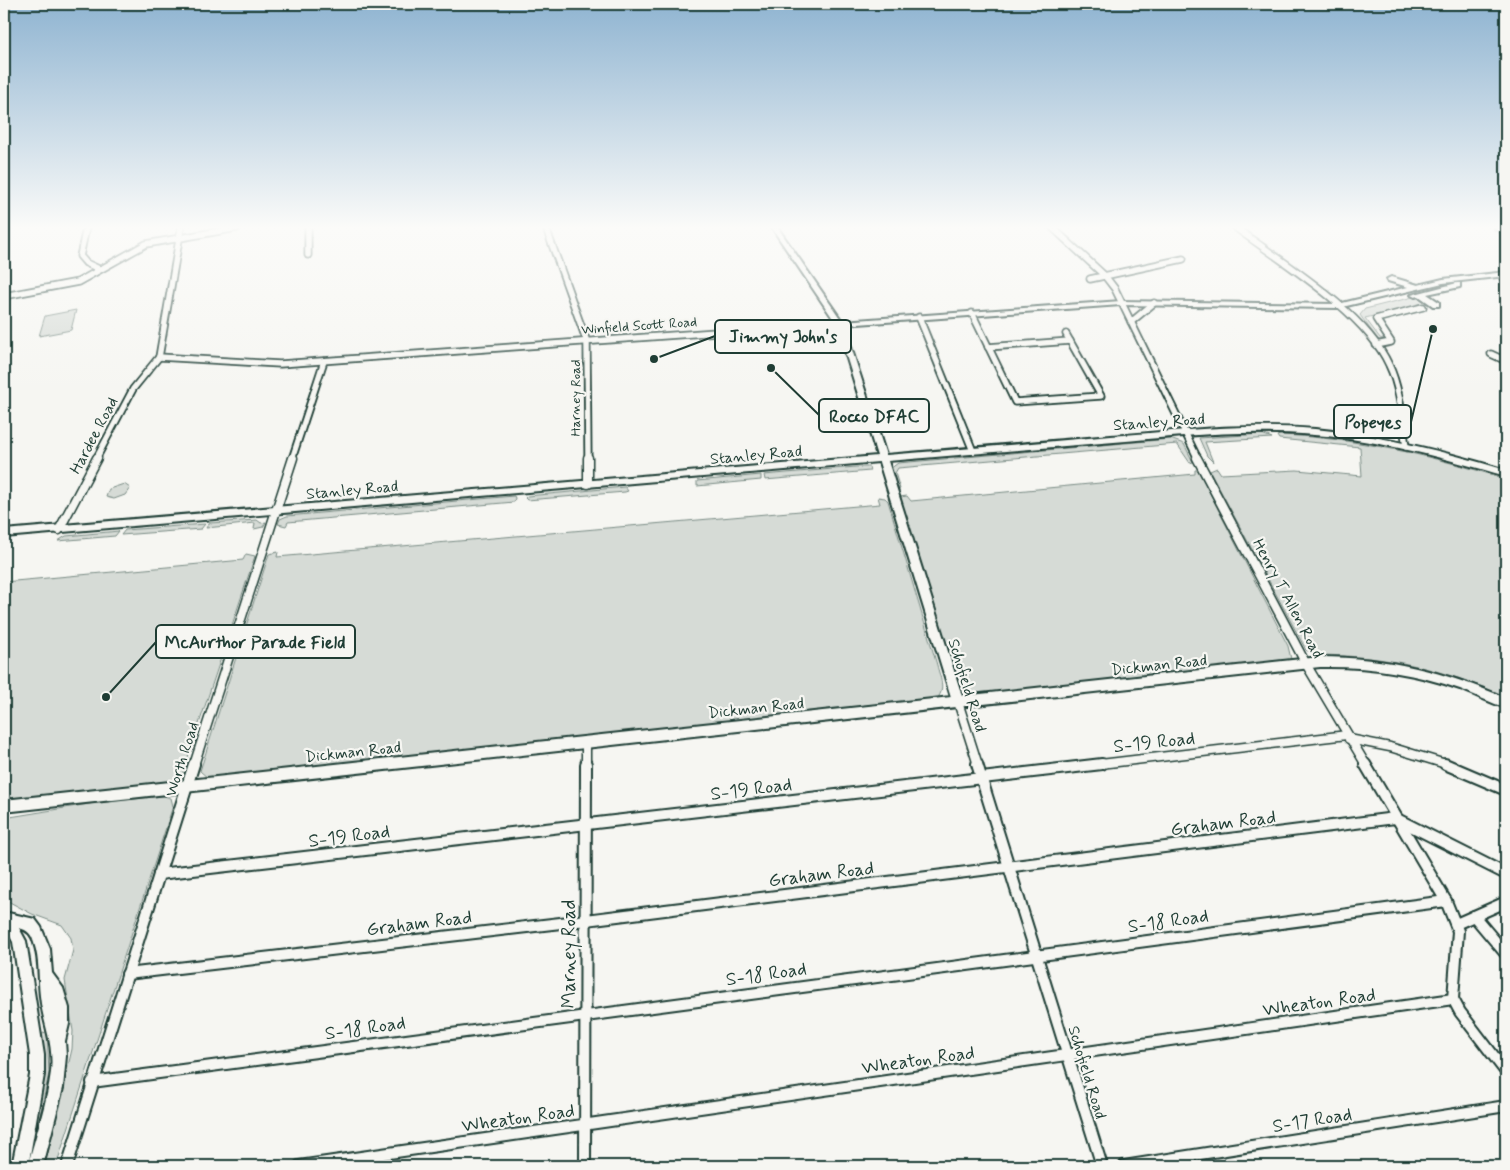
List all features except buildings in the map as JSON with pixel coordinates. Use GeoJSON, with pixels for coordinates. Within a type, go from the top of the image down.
{"type":"FeatureCollection","features":[{"type":"Feature","properties":{"kind":"street"},"geometry":{"type":"LineString","coordinates":[[4,296],[72,283]]}},
{"type":"Feature","properties":{"kind":"street"},"geometry":{"type":"LineString","coordinates":[[159,357],[172,283]]}},
{"type":"Feature","properties":{"kind":"street","name":"Harney Road"},"geometry":{"type":"LineString","coordinates":[[566,283],[587,342],[588,484]]}},
{"type":"Feature","properties":{"kind":"street","name":"Schofield Road"},"geometry":{"type":"LineString","coordinates":[[812,283],[840,323],[1102,1166]]}},
{"type":"Feature","properties":{"kind":"street","name":"Henry T Allen Road"},"geometry":{"type":"LineString","coordinates":[[1109,283],[1121,303],[1184,433],[1306,664],[1395,818],[1446,901],[1458,931],[1453,999]]}},
{"type":"Feature","properties":{"kind":"street"},"geometry":{"type":"LineString","coordinates":[[1307,283],[1338,306],[1376,344],[1391,371],[1406,447]]}},
{"type":"Feature","properties":{"kind":"street"},"geometry":{"type":"LineString","coordinates":[[1394,283],[1399,288],[1396,292]]}},
{"type":"Feature","properties":{"kind":"street"},"geometry":{"type":"LineString","coordinates":[[1402,283],[1412,286],[1433,283]]}},
{"type":"Feature","properties":{"kind":"street","name":"Winfield Scott Road"},"geometry":{"type":"LineString","coordinates":[[159,357],[258,364],[324,361],[1121,303],[1338,306],[1436,283]]}},
{"type":"Feature","properties":{"kind":"street"},"geometry":{"type":"LineString","coordinates":[[1338,306],[1369,306],[1468,283]]}},
{"type":"Feature","properties":{"kind":"street"},"geometry":{"type":"LineString","coordinates":[[1421,294],[1436,304]]}},
{"type":"Feature","properties":{"kind":"street"},"geometry":{"type":"LineString","coordinates":[[1130,322],[1154,303]]}},
{"type":"Feature","properties":{"kind":"street"},"geometry":{"type":"LineString","coordinates":[[1376,344],[1391,342],[1391,339],[1376,319],[1423,307]]}},
{"type":"Feature","properties":{"kind":"street"},"geometry":{"type":"LineString","coordinates":[[972,313],[1015,402],[1101,396],[1066,334]]}},
{"type":"Feature","properties":{"kind":"street"},"geometry":{"type":"LineString","coordinates":[[919,317],[973,451]]}},
{"type":"Feature","properties":{"kind":"street"},"geometry":{"type":"LineString","coordinates":[[988,347],[1070,341]]}},
{"type":"Feature","properties":{"kind":"street"},"geometry":{"type":"LineString","coordinates":[[1491,354],[1506,361]]}},
{"type":"Feature","properties":{"kind":"street","name":"Hardee Road"},"geometry":{"type":"LineString","coordinates":[[59,530],[133,389],[159,357]]}},
{"type":"Feature","properties":{"kind":"street","name":"Worth Road"},"geometry":{"type":"LineString","coordinates":[[67,1166],[92,1082],[324,361]]}},
{"type":"Feature","properties":{"kind":"street","name":"Stanley Road"},"geometry":{"type":"LineString","coordinates":[[4,534],[1184,433],[1264,430],[1314,432],[1362,438],[1452,457],[1506,474]]}},
{"type":"Feature","properties":{"kind":"street","name":"Dickman Road"},"geometry":{"type":"LineString","coordinates":[[4,806],[1347,661],[1400,668],[1457,683],[1506,703]]}},
{"type":"Feature","properties":{"kind":"street","name":"S-19 Road"},"geometry":{"type":"LineString","coordinates":[[159,874],[981,777],[1348,737],[1396,747],[1434,758],[1506,790]]}},
{"type":"Feature","properties":{"kind":"street","name":"Marney Road"},"geometry":{"type":"LineString","coordinates":[[585,1166],[586,742]]}},
{"type":"Feature","properties":{"kind":"street"},"geometry":{"type":"LineString","coordinates":[[1395,818],[1506,874]]}},
{"type":"Feature","properties":{"kind":"street","name":"Graham Road"},"geometry":{"type":"LineString","coordinates":[[128,974],[586,920],[1395,818]]}},
{"type":"Feature","properties":{"kind":"street","name":"S-18 Road"},"geometry":{"type":"LineString","coordinates":[[92,1082],[1446,901]]}},
{"type":"Feature","properties":{"kind":"street"},"geometry":{"type":"LineString","coordinates":[[1456,924],[1506,902]]}},
{"type":"Feature","properties":{"kind":"street"},"geometry":{"type":"LineString","coordinates":[[1474,916],[1506,954]]}},
{"type":"Feature","properties":{"kind":"street"},"geometry":{"type":"LineString","coordinates":[[6,919],[23,922],[36,931],[42,940],[48,978],[47,996],[58,1042],[54,1087],[35,1166]]}},
{"type":"Feature","properties":{"kind":"street"},"geometry":{"type":"LineString","coordinates":[[6,919],[19,941],[37,1055],[37,1075],[20,1166]]}},
{"type":"Feature","properties":{"kind":"street"},"geometry":{"type":"LineString","coordinates":[[1453,999],[1460,1012],[1506,1072]]}},
{"type":"Feature","properties":{"kind":"street","name":"Wheaton Road"},"geometry":{"type":"LineString","coordinates":[[300,1166],[1453,999]]}},
{"type":"Feature","properties":{"kind":"street","name":"S-17 Road"},"geometry":{"type":"LineString","coordinates":[[1124,1166],[1506,1106]]}},
{"type":"Feature","properties":{"kind":"shaded area"},"geometry":{"type":"Polygon","coordinates":[[[1417,296],[1424,298],[1428,303],[1365,318],[1380,338],[1388,340],[1378,340],[1360,315],[1365,309],[1417,296]]]}},
{"type":"Feature","properties":{"kind":"shaded area"},"geometry":{"type":"Polygon","coordinates":[[[76,310],[71,330],[39,336],[45,316],[76,310]]]}},
{"type":"Feature","properties":{"kind":"shaded area"},"geometry":{"type":"Polygon","coordinates":[[[1262,434],[1272,438],[1205,442],[1213,462],[1207,456],[1199,438],[1262,434]]]}},
{"type":"Feature","properties":{"kind":"shaded area"},"geometry":{"type":"Polygon","coordinates":[[[1277,436],[1338,440],[1394,449],[1506,479],[1506,697],[1436,671],[1392,661],[1318,655],[1306,650],[1210,471],[1217,468],[1221,474],[1297,470],[1362,476],[1360,447],[1279,439],[1277,436]]]}},
{"type":"Feature","properties":{"kind":"shaded area"},"geometry":{"type":"Polygon","coordinates":[[[1170,439],[1184,444],[1193,462],[1190,463],[1177,444],[898,468],[895,473],[900,489],[898,490],[890,469],[898,463],[1170,439]]]}},
{"type":"Feature","properties":{"kind":"shaded area"},"geometry":{"type":"Polygon","coordinates":[[[869,467],[870,471],[765,480],[764,475],[869,467]]]}},
{"type":"Feature","properties":{"kind":"shaded area"},"geometry":{"type":"Polygon","coordinates":[[[1195,470],[1198,470],[1288,646],[1291,659],[968,695],[960,688],[900,497],[907,496],[911,501],[1195,474],[1195,470]]]}},
{"type":"Feature","properties":{"kind":"shaded area"},"geometry":{"type":"Polygon","coordinates":[[[761,475],[761,480],[697,486],[697,481],[761,475]]]}},
{"type":"Feature","properties":{"kind":"shaded area"},"geometry":{"type":"Polygon","coordinates":[[[124,484],[130,488],[125,495],[114,499],[106,497],[109,489],[124,484]]]}},
{"type":"Feature","properties":{"kind":"shaded area"},"geometry":{"type":"Polygon","coordinates":[[[625,487],[628,491],[527,500],[525,498],[527,496],[625,487]]]}},
{"type":"Feature","properties":{"kind":"shaded area"},"geometry":{"type":"Polygon","coordinates":[[[514,496],[514,502],[288,522],[286,526],[278,524],[280,519],[287,516],[514,496]]]}},
{"type":"Feature","properties":{"kind":"shaded area"},"geometry":{"type":"Polygon","coordinates":[[[878,497],[885,498],[888,501],[937,665],[942,687],[937,699],[209,779],[200,771],[269,554],[278,552],[277,557],[880,504],[878,497]]]}},
{"type":"Feature","properties":{"kind":"shaded area"},"geometry":{"type":"Polygon","coordinates":[[[257,520],[261,523],[266,522],[263,527],[254,529],[255,523],[206,528],[209,523],[257,520]]]}},
{"type":"Feature","properties":{"kind":"shaded area"},"geometry":{"type":"Polygon","coordinates":[[[205,524],[201,529],[121,535],[125,530],[205,524]]]}},
{"type":"Feature","properties":{"kind":"shaded area"},"geometry":{"type":"Polygon","coordinates":[[[119,531],[115,536],[58,541],[66,536],[119,531]]]}},
{"type":"Feature","properties":{"kind":"shaded area"},"geometry":{"type":"Polygon","coordinates":[[[246,554],[255,556],[182,775],[173,782],[4,802],[4,582],[243,560],[246,554]]]}},
{"type":"Feature","properties":{"kind":"shaded area"},"geometry":{"type":"Polygon","coordinates":[[[163,796],[171,798],[173,806],[56,1166],[45,1166],[72,1049],[73,1031],[65,980],[73,950],[71,938],[62,925],[32,914],[4,899],[4,818],[95,803],[163,796]]]}},
{"type":"Feature","properties":{"kind":"shaded area"},"geometry":{"type":"Polygon","coordinates":[[[47,1031],[49,1073],[30,1164],[25,1165],[39,1036],[47,1031]]]}},
{"type":"Feature","properties":{"kind":"place","name":"Popeyes"},"geometry":{"type":"Point","coordinates":[1433,329]}},
{"type":"Feature","properties":{"kind":"place","name":"Jimmy John's"},"geometry":{"type":"Point","coordinates":[654,359]}},
{"type":"Feature","properties":{"kind":"place","name":"Rocco DFAC"},"geometry":{"type":"Point","coordinates":[771,368]}},
{"type":"Feature","properties":{"kind":"place","name":"McAurthor Parade Field"},"geometry":{"type":"Point","coordinates":[106,697]}}]}
